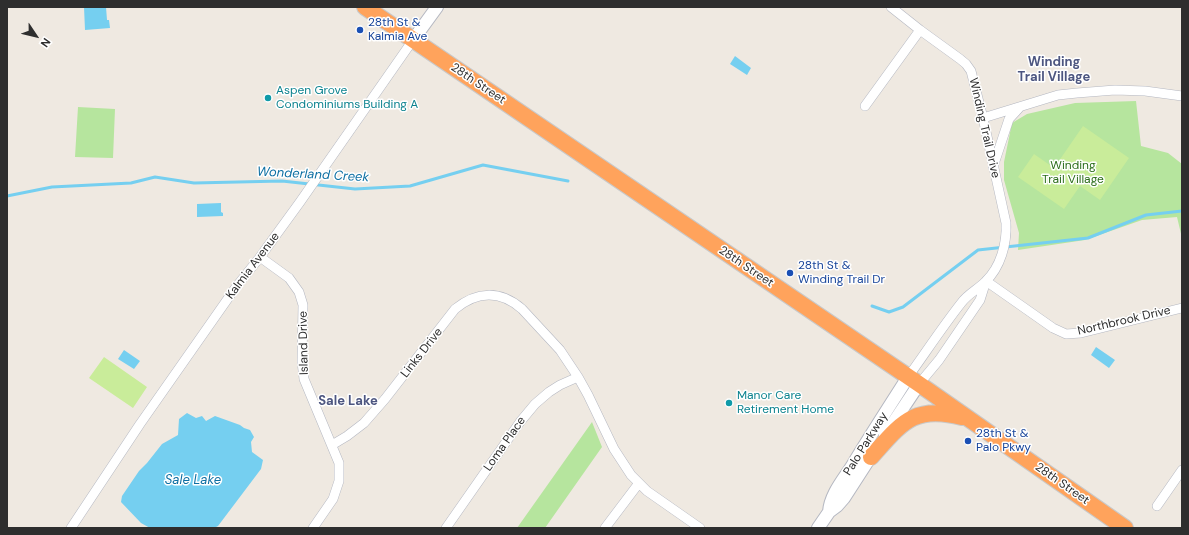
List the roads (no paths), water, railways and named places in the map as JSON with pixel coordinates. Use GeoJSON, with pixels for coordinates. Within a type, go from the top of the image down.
{"type":"FeatureCollection","features":[{"type":"Feature","properties":{"kind":"highway","name":"28th Street"},"geometry":{"type":"LineString","coordinates":[[366,7],[968,418],[1125,528]]}},
{"type":"Feature","properties":{"kind":"highway"},"geometry":{"type":"LineString","coordinates":[[871,457],[901,426],[915,416],[940,413],[968,418]]}},
{"type":"Feature","properties":{"kind":"street","name":"Kalmia Avenue"},"geometry":{"type":"LineString","coordinates":[[71,528],[144,418],[236,287],[303,198],[437,7]]}},
{"type":"Feature","properties":{"kind":"street","name":"Winding Trail Drive"},"geometry":{"type":"LineString","coordinates":[[891,7],[920,30],[952,52],[966,64],[971,71],[1006,223],[1001,259],[995,270],[986,281],[963,300],[914,381]]}},
{"type":"Feature","properties":{"kind":"street"},"geometry":{"type":"LineString","coordinates":[[865,106],[920,30]]}},
{"type":"Feature","properties":{"kind":"street"},"geometry":{"type":"LineString","coordinates":[[983,118],[1058,95],[1107,90],[1145,91],[1182,96]]}},
{"type":"Feature","properties":{"kind":"street"},"geometry":{"type":"LineString","coordinates":[[994,167],[1009,119],[1020,107]]}},
{"type":"Feature","properties":{"kind":"street","name":"Island Drive"},"geometry":{"type":"LineString","coordinates":[[260,257],[289,278],[299,292],[303,305],[302,362],[304,379],[340,463],[338,486],[333,499],[313,528]]}},
{"type":"Feature","properties":{"kind":"street","name":"Winding Trail Drive"},"geometry":{"type":"LineString","coordinates":[[914,381],[939,360],[980,300],[986,281]]}},
{"type":"Feature","properties":{"kind":"street","name":"Northbrook Drive"},"geometry":{"type":"LineString","coordinates":[[986,281],[1053,328],[1066,334],[1081,333],[1182,308]]}},
{"type":"Feature","properties":{"kind":"street","name":"Links Drive"},"geometry":{"type":"LineString","coordinates":[[332,445],[364,423],[385,399],[455,309],[464,301],[479,296],[492,294],[505,297],[522,308],[560,350],[578,377],[614,449],[631,475],[647,491],[700,528]]}},
{"type":"Feature","properties":{"kind":"street","name":"Loma Place"},"geometry":{"type":"LineString","coordinates":[[446,528],[520,422],[535,404],[560,385],[578,377]]}},
{"type":"Feature","properties":{"kind":"street","name":"Palo Parkway"},"geometry":{"type":"LineString","coordinates":[[818,528],[829,512],[844,498],[871,457],[914,381]]}},
{"type":"Feature","properties":{"kind":"street","name":"Palo Parkway"},"geometry":{"type":"LineString","coordinates":[[829,512],[829,506],[834,494],[869,437],[914,381]]}},
{"type":"Feature","properties":{"kind":"street"},"geometry":{"type":"LineString","coordinates":[[1157,506],[1182,470]]}},
{"type":"Feature","properties":{"kind":"street"},"geometry":{"type":"LineString","coordinates":[[605,528],[639,483]]}},
{"type":"Feature","properties":{"kind":"water"},"geometry":{"type":"Polygon","coordinates":[[[84,7],[106,7],[107,20],[109,20],[110,28],[85,30],[84,7]]]}},
{"type":"Feature","properties":{"kind":"water"},"geometry":{"type":"Polygon","coordinates":[[[735,56],[751,68],[747,75],[730,64],[735,56]]]}},
{"type":"Feature","properties":{"kind":"water"},"geometry":{"type":"Polygon","coordinates":[[[221,203],[221,212],[223,213],[223,216],[197,217],[197,204],[221,203]]]}},
{"type":"Feature","properties":{"kind":"water"},"geometry":{"type":"Polygon","coordinates":[[[1096,347],[1115,360],[1109,368],[1091,355],[1096,347]]]}},
{"type":"Feature","properties":{"kind":"water"},"geometry":{"type":"Polygon","coordinates":[[[124,350],[140,361],[134,369],[118,359],[124,350]]]}},
{"type":"Feature","properties":{"kind":"water","name":"Sale Lake"},"geometry":{"type":"Polygon","coordinates":[[[187,413],[196,418],[202,416],[206,421],[215,416],[250,430],[254,437],[251,442],[252,452],[263,460],[261,469],[218,526],[214,528],[150,528],[141,523],[121,502],[122,496],[139,471],[162,444],[178,435],[179,419],[187,413]]]}},
{"type":"Feature","properties":{"kind":"waterway","name":"Wonderland Creek"},"geometry":{"type":"LineString","coordinates":[[7,196],[52,187],[131,183],[155,177],[194,183],[282,181],[355,189],[410,186],[483,165],[568,181]]}},
{"type":"Feature","properties":{"kind":"waterway","name":"Wonderland Creek"},"geometry":{"type":"LineString","coordinates":[[872,306],[889,312],[903,307],[978,250],[1088,238],[1146,215],[1182,211]]}},
{"type":"Feature","properties":{"kind":"place","name":"28th St & Kalmia Ave"},"geometry":{"type":"Point","coordinates":[360,30]}},
{"type":"Feature","properties":{"kind":"place","name":"Aspen Grove Condominiums Building A"},"geometry":{"type":"Point","coordinates":[268,98]}},
{"type":"Feature","properties":{"kind":"place","name":"28th St & Winding Trail Dr"},"geometry":{"type":"Point","coordinates":[790,273]}},
{"type":"Feature","properties":{"kind":"place","name":"Manor Care Retirement Home"},"geometry":{"type":"Point","coordinates":[729,403]}},
{"type":"Feature","properties":{"kind":"place","name":"28th St & Palo Pkwy"},"geometry":{"type":"Point","coordinates":[968,441]}},
{"type":"Feature","properties":{"kind":"district","name":"Winding Trail Village"},"geometry":{"type":"Point","coordinates":[1054,70]}},
{"type":"Feature","properties":{"kind":"district","name":"Sale Lake"},"geometry":{"type":"Point","coordinates":[348,402]}}]}
